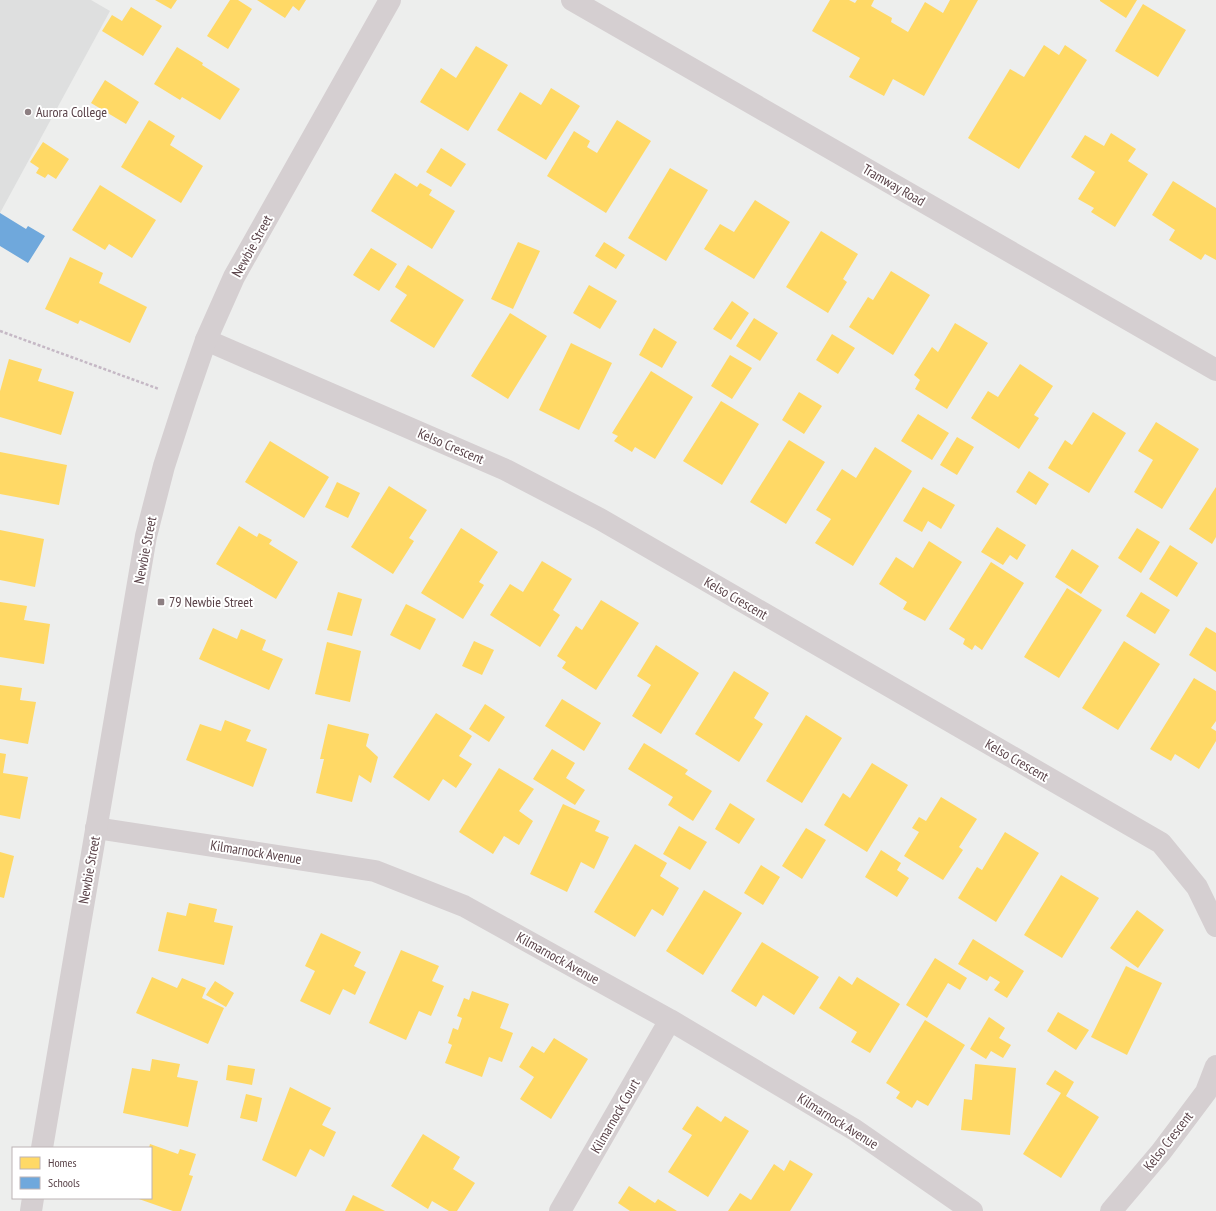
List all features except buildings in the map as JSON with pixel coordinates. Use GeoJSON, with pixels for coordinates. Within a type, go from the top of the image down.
{"type":"FeatureCollection","features":[{"type":"Feature","properties":{"kind":"street","name":"Newbie Street"},"geometry":{"type":"LineString","coordinates":[[42,1147],[146,536],[164,466],[206,340],[234,277],[390,0]]}},
{"type":"Feature","properties":{"kind":"street","name":"Tramway Road"},"geometry":{"type":"LineString","coordinates":[[572,0],[1216,370]]}},
{"type":"Feature","properties":{"kind":"street","name":"Kelso Crescent"},"geometry":{"type":"LineString","coordinates":[[206,340],[506,470],[600,519],[1161,843],[1197,887],[1216,926]]}},
{"type":"Feature","properties":{"kind":"street","name":"Kilmarnock Avenue"},"geometry":{"type":"LineString","coordinates":[[96,828],[375,870],[464,906],[670,1020],[855,1130],[972,1211]]}},
{"type":"Feature","properties":{"kind":"street","name":"Kilmarnock Court"},"geometry":{"type":"LineString","coordinates":[[560,1211],[670,1020]]}},
{"type":"Feature","properties":{"kind":"street","name":"Kelso Crescent"},"geometry":{"type":"LineString","coordinates":[[1110,1211],[1161,1152],[1206,1092],[1216,1066]]}},
{"type":"Feature","properties":{"kind":"street"},"geometry":{"type":"LineString","coordinates":[[31,1211],[33,1199]]}},
{"type":"Feature","properties":{"kind":"path"},"geometry":{"type":"LineString","coordinates":[[0,331],[186,398]]}},
{"type":"Feature","properties":{"kind":"shaded area","name":"Aurora College"},"geometry":{"type":"Polygon","coordinates":[[[0,0],[91,0],[110,11],[0,213],[0,0]]]}},
{"type":"Feature","properties":{"kind":"place","name":"Aurora College"},"geometry":{"type":"Point","coordinates":[28,112]}},
{"type":"Feature","properties":{"kind":"place","name":"79 Newbie Street"},"geometry":{"type":"Point","coordinates":[161,602]}}]}
